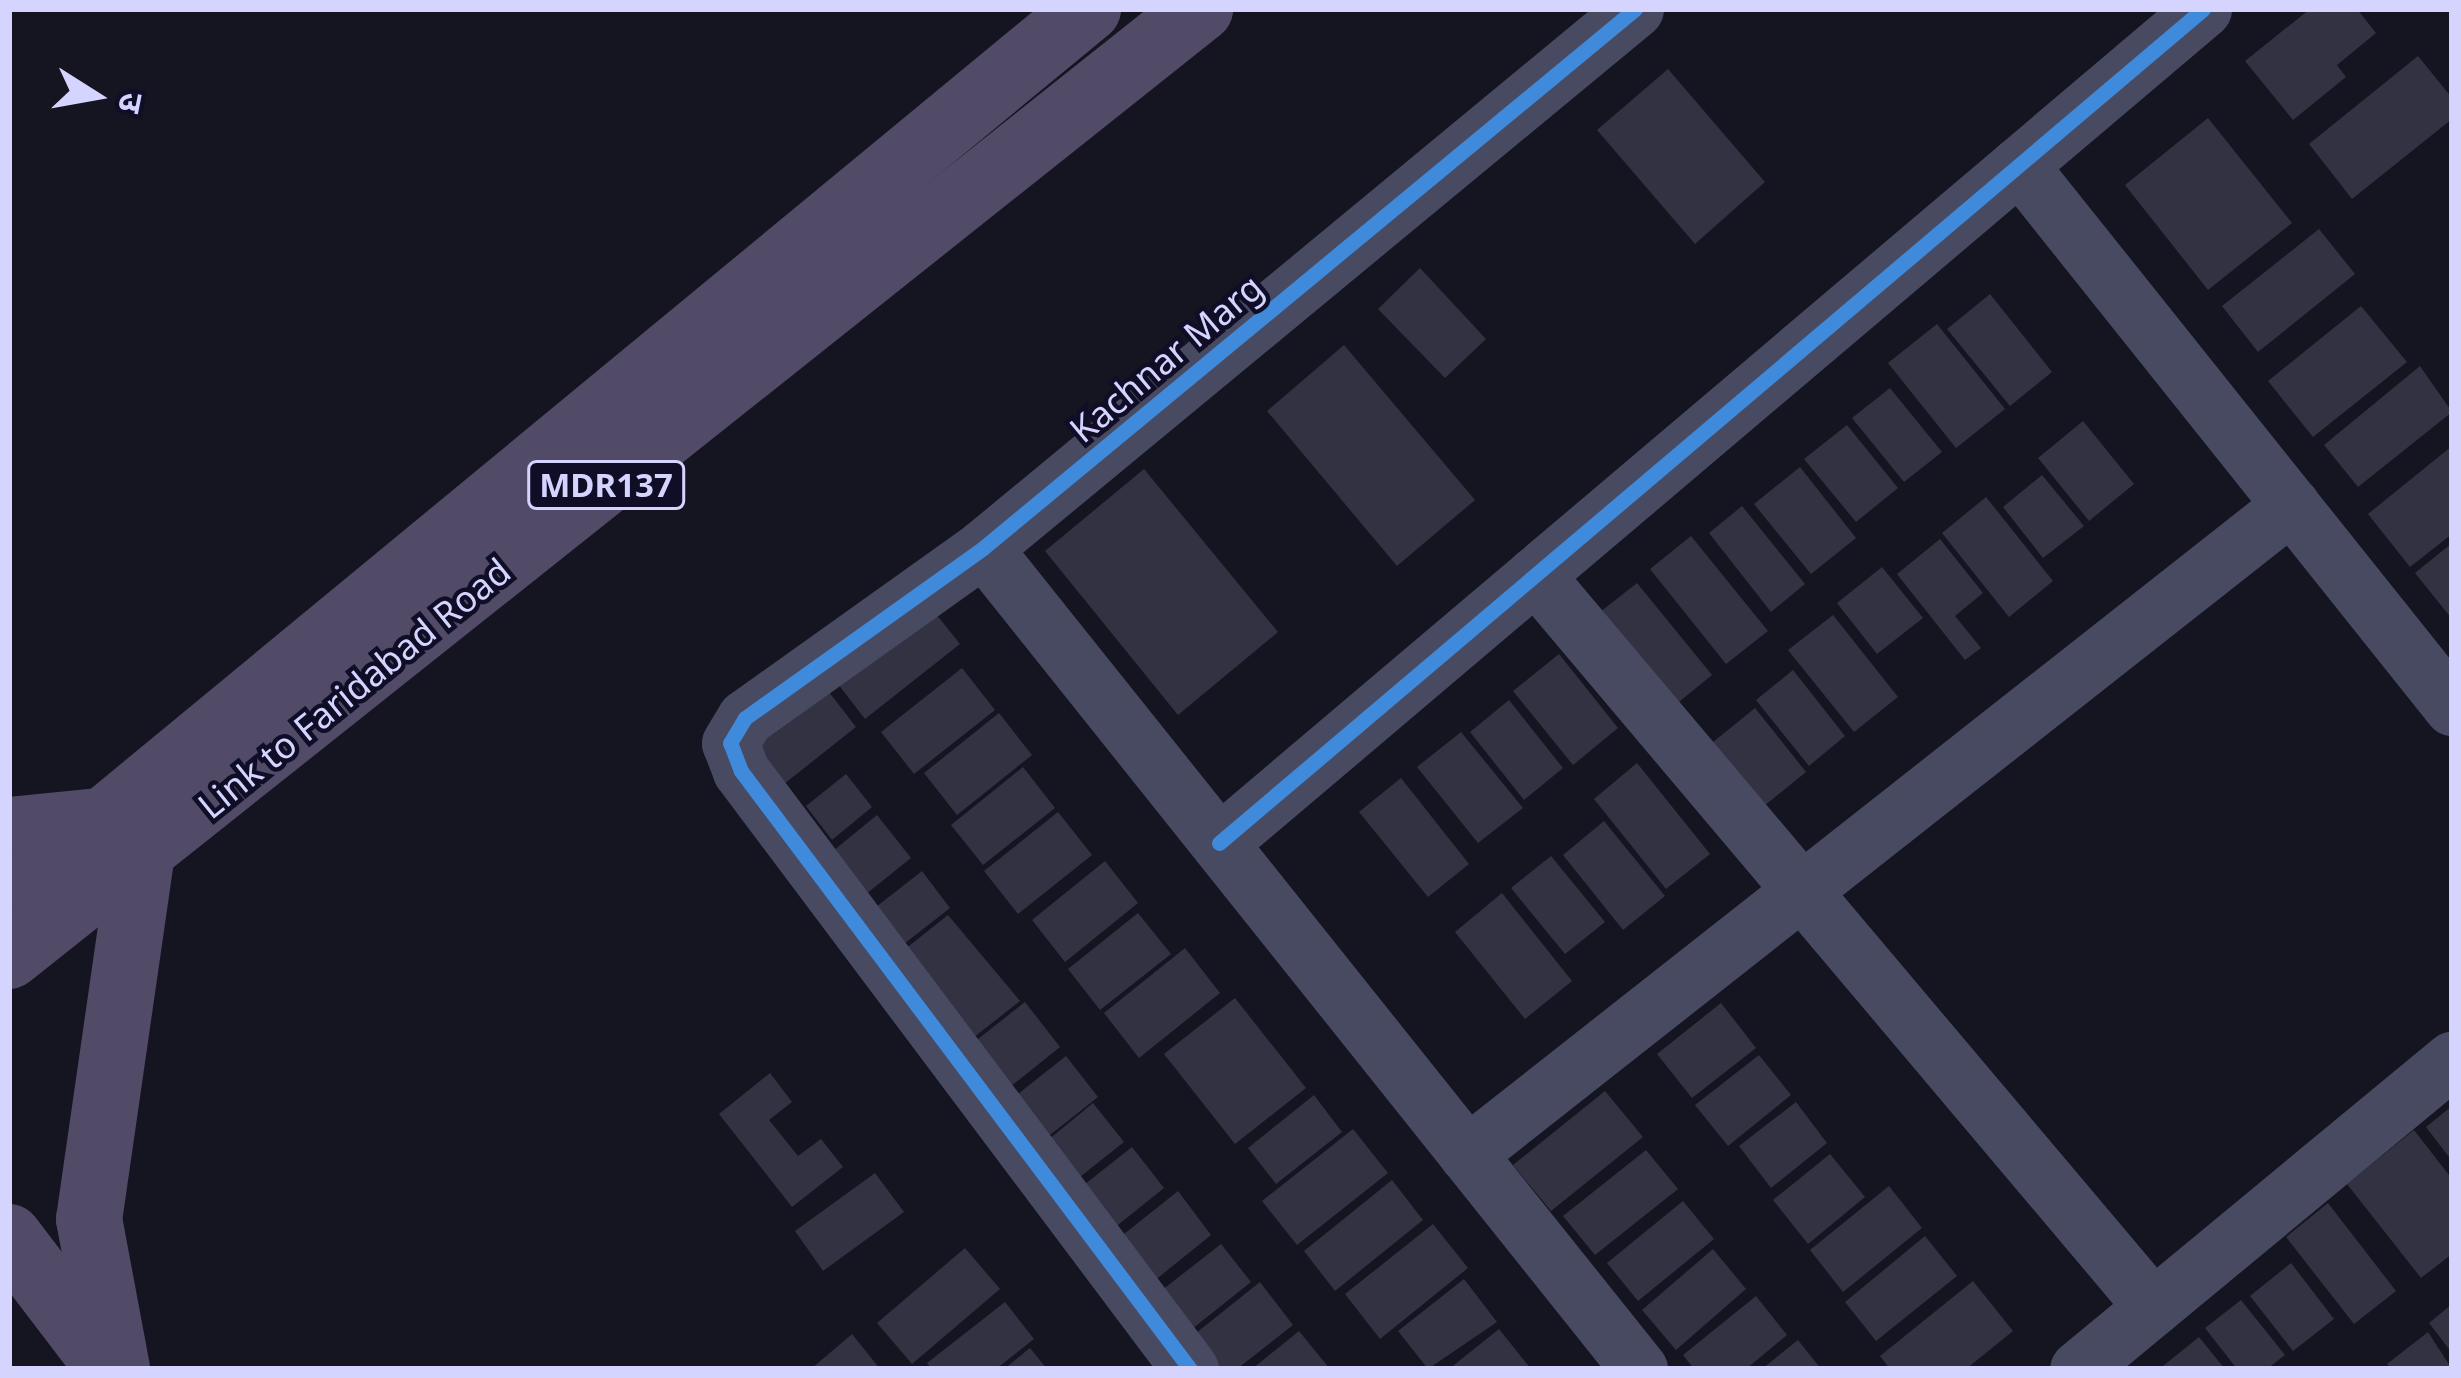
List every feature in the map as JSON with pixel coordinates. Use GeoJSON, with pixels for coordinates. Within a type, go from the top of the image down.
{"type":"FeatureCollection","features":[{"type":"Feature","properties":{"kind":"main road","name":"Link to Faridabad Road"},"geometry":{"type":"LineString","coordinates":[[9,956],[120,840],[1088,9]]}},
{"type":"Feature","properties":{"kind":"main road","name":"Link to Faridabad Road"},"geometry":{"type":"LineString","coordinates":[[9,899],[120,840],[1200,9]]}},
{"type":"Feature","properties":{"kind":"main road"},"geometry":{"type":"LineString","coordinates":[[9,830],[120,840],[89,1219],[114,1369]]}},
{"type":"Feature","properties":{"kind":"main road"},"geometry":{"type":"LineString","coordinates":[[9,1237],[114,1369]]}},
{"type":"Feature","properties":{"kind":"street","name":"Kachnar Marg"},"geometry":{"type":"LineString","coordinates":[[1186,1368],[741,771],[730,743],[745,718],[983,548],[1635,9]]}},
{"type":"Feature","properties":{"kind":"street"},"geometry":{"type":"LineString","coordinates":[[1220,843],[2203,9]]}},
{"type":"Feature","properties":{"kind":"street"},"geometry":{"type":"LineString","coordinates":[[2019,165],[2452,707]]}},
{"type":"Feature","properties":{"kind":"street"},"geometry":{"type":"LineString","coordinates":[[1467,1154],[2291,505]]}},
{"type":"Feature","properties":{"kind":"street"},"geometry":{"type":"LineString","coordinates":[[983,548],[1467,1154],[1629,1366]]}},
{"type":"Feature","properties":{"kind":"street"},"geometry":{"type":"LineString","coordinates":[[1534,575],[2153,1307]]}},
{"type":"Feature","properties":{"kind":"street"},"geometry":{"type":"LineString","coordinates":[[2078,1369],[2452,1060]]}},
{"type":"Feature","properties":{"kind":"building"},"geometry":{"type":"Polygon","coordinates":[[[2310,9],[2357,9],[2376,33],[2337,65],[2346,77],[2293,120],[2245,61],[2310,9]]]}},
{"type":"Feature","properties":{"kind":"building"},"geometry":{"type":"Polygon","coordinates":[[[2418,56],[2452,98],[2452,119],[2352,199],[2309,144],[2418,56]]]}},
{"type":"Feature","properties":{"kind":"building"},"geometry":{"type":"Polygon","coordinates":[[[1668,69],[1765,182],[1695,244],[1597,130],[1668,69]]]}},
{"type":"Feature","properties":{"kind":"building"},"geometry":{"type":"Polygon","coordinates":[[[2208,118],[2292,223],[2208,290],[2125,185],[2208,118]]]}},
{"type":"Feature","properties":{"kind":"building"},"geometry":{"type":"Polygon","coordinates":[[[2319,229],[2355,274],[2258,352],[2222,306],[2319,229]]]}},
{"type":"Feature","properties":{"kind":"building"},"geometry":{"type":"Polygon","coordinates":[[[1420,268],[1486,339],[1445,378],[1378,309],[1420,268]]]}},
{"type":"Feature","properties":{"kind":"building"},"geometry":{"type":"Polygon","coordinates":[[[1990,294],[2052,372],[2010,406],[1947,329],[1990,294]]]}},
{"type":"Feature","properties":{"kind":"building"},"geometry":{"type":"Polygon","coordinates":[[[2361,306],[2407,362],[2313,437],[2268,381],[2361,306]]]}},
{"type":"Feature","properties":{"kind":"building"},"geometry":{"type":"Polygon","coordinates":[[[1937,324],[2005,409],[1956,448],[1888,363],[1937,324]]]}},
{"type":"Feature","properties":{"kind":"building"},"geometry":{"type":"Polygon","coordinates":[[[1344,345],[1475,500],[1397,566],[1267,411],[1344,345]]]}},
{"type":"Feature","properties":{"kind":"building"},"geometry":{"type":"Polygon","coordinates":[[[2420,366],[2452,412],[2358,487],[2324,445],[2420,366]]]}},
{"type":"Feature","properties":{"kind":"building"},"geometry":{"type":"Polygon","coordinates":[[[1890,388],[1942,452],[1904,482],[1852,418],[1890,388]]]}},
{"type":"Feature","properties":{"kind":"building"},"geometry":{"type":"Polygon","coordinates":[[[2083,421],[2134,484],[2089,521],[2038,458],[2083,421]]]}},
{"type":"Feature","properties":{"kind":"building"},"geometry":{"type":"Polygon","coordinates":[[[1847,425],[1898,488],[1856,522],[1804,459],[1847,425]]]}},
{"type":"Feature","properties":{"kind":"building"},"geometry":{"type":"Polygon","coordinates":[[[2452,446],[2452,534],[2410,567],[2368,514],[2452,446]]]}},
{"type":"Feature","properties":{"kind":"building"},"geometry":{"type":"Polygon","coordinates":[[[1800,467],[1856,538],[1811,574],[1754,504],[1800,467]]]}},
{"type":"Feature","properties":{"kind":"building"},"geometry":{"type":"Polygon","coordinates":[[[1144,469],[1278,632],[1178,715],[1045,551],[1144,469]]]}},
{"type":"Feature","properties":{"kind":"building"},"geometry":{"type":"Polygon","coordinates":[[[2042,475],[2084,526],[2043,558],[2003,507],[2042,475]]]}},
{"type":"Feature","properties":{"kind":"building"},"geometry":{"type":"Polygon","coordinates":[[[1986,497],[2053,581],[2009,617],[1942,533],[1986,497]]]}},
{"type":"Feature","properties":{"kind":"building"},"geometry":{"type":"Polygon","coordinates":[[[1742,506],[1805,584],[1771,612],[1709,533],[1742,506]]]}},
{"type":"Feature","properties":{"kind":"building"},"geometry":{"type":"Polygon","coordinates":[[[1691,536],[1768,631],[1726,664],[1650,569],[1691,536]]]}},
{"type":"Feature","properties":{"kind":"building"},"geometry":{"type":"Polygon","coordinates":[[[1940,539],[1983,593],[1955,616],[1981,648],[1965,660],[1897,574],[1940,539]]]}},
{"type":"Feature","properties":{"kind":"building"},"geometry":{"type":"Polygon","coordinates":[[[2452,543],[2452,619],[2415,573],[2452,543]]]}},
{"type":"Feature","properties":{"kind":"building"},"geometry":{"type":"Polygon","coordinates":[[[1882,567],[1923,618],[1877,654],[1837,603],[1882,567]]]}},
{"type":"Feature","properties":{"kind":"building"},"geometry":{"type":"Polygon","coordinates":[[[1637,583],[1712,675],[1669,710],[1595,616],[1637,583]]]}},
{"type":"Feature","properties":{"kind":"building"},"geometry":{"type":"Polygon","coordinates":[[[924,599],[960,644],[865,719],[831,675],[924,599]]]}},
{"type":"Feature","properties":{"kind":"building"},"geometry":{"type":"Polygon","coordinates":[[[1833,615],[1898,697],[1854,732],[1788,650],[1833,615]]]}},
{"type":"Feature","properties":{"kind":"building"},"geometry":{"type":"Polygon","coordinates":[[[1559,654],[1618,728],[1573,765],[1513,691],[1559,654]]]}},
{"type":"Feature","properties":{"kind":"building"},"geometry":{"type":"Polygon","coordinates":[[[962,668],[995,710],[914,774],[881,732],[962,668]]]}},
{"type":"Feature","properties":{"kind":"building"},"geometry":{"type":"Polygon","coordinates":[[[1793,670],[1845,736],[1809,766],[1756,700],[1793,670]]]}},
{"type":"Feature","properties":{"kind":"building"},"geometry":{"type":"Polygon","coordinates":[[[822,683],[856,727],[779,788],[746,744],[822,683]]]}},
{"type":"Feature","properties":{"kind":"building"},"geometry":{"type":"Polygon","coordinates":[[[1509,700],[1563,768],[1524,800],[1470,732],[1509,700]]]}},
{"type":"Feature","properties":{"kind":"building"},"geometry":{"type":"Polygon","coordinates":[[[1755,708],[1806,772],[1753,815],[1702,751],[1755,708]]]}},
{"type":"Feature","properties":{"kind":"building"},"geometry":{"type":"Polygon","coordinates":[[[999,713],[1032,755],[957,815],[924,773],[999,713]]]}},
{"type":"Feature","properties":{"kind":"building"},"geometry":{"type":"Polygon","coordinates":[[[1461,732],[1523,808],[1478,843],[1417,767],[1461,732]]]}},
{"type":"Feature","properties":{"kind":"building"},"geometry":{"type":"Polygon","coordinates":[[[1637,763],[1710,854],[1666,889],[1594,799],[1637,763]]]}},
{"type":"Feature","properties":{"kind":"building"},"geometry":{"type":"Polygon","coordinates":[[[1023,767],[1055,808],[983,865],[951,825],[1023,767]]]}},
{"type":"Feature","properties":{"kind":"building"},"geometry":{"type":"Polygon","coordinates":[[[846,774],[872,807],[832,840],[806,806],[846,774]]]}},
{"type":"Feature","properties":{"kind":"building"},"geometry":{"type":"Polygon","coordinates":[[[1401,778],[1469,864],[1428,897],[1359,812],[1401,778]]]}},
{"type":"Feature","properties":{"kind":"building"},"geometry":{"type":"Polygon","coordinates":[[[1058,812],[1092,855],[1018,914],[984,871],[1058,812]]]}},
{"type":"Feature","properties":{"kind":"building"},"geometry":{"type":"Polygon","coordinates":[[[877,815],[911,858],[856,902],[822,860],[877,815]]]}},
{"type":"Feature","properties":{"kind":"building"},"geometry":{"type":"Polygon","coordinates":[[[1604,821],[1665,896],[1623,930],[1563,855],[1604,821]]]}},
{"type":"Feature","properties":{"kind":"building"},"geometry":{"type":"Polygon","coordinates":[[[1551,856],[1605,922],[1565,954],[1511,888],[1551,856]]]}},
{"type":"Feature","properties":{"kind":"building"},"geometry":{"type":"Polygon","coordinates":[[[1105,861],[1138,903],[1065,962],[1032,920],[1105,861]]]}},
{"type":"Feature","properties":{"kind":"building"},"geometry":{"type":"Polygon","coordinates":[[[922,871],[950,908],[895,951],[867,914],[922,871]]]}},
{"type":"Feature","properties":{"kind":"building"},"geometry":{"type":"Polygon","coordinates":[[[1502,893],[1572,981],[1525,1019],[1455,932],[1502,893]]]}},
{"type":"Feature","properties":{"kind":"building"},"geometry":{"type":"Polygon","coordinates":[[[1138,913],[1171,954],[1100,1010],[1068,969],[1138,913]]]}},
{"type":"Feature","properties":{"kind":"building"},"geometry":{"type":"Polygon","coordinates":[[[948,915],[1020,1001],[959,1049],[895,957],[948,915]]]}},
{"type":"Feature","properties":{"kind":"building"},"geometry":{"type":"Polygon","coordinates":[[[1185,948],[1220,993],[1139,1058],[1104,1013],[1185,948]]]}},
{"type":"Feature","properties":{"kind":"building"},"geometry":{"type":"Polygon","coordinates":[[[1235,998],[1306,1088],[1235,1144],[1164,1054],[1235,998]]]}},
{"type":"Feature","properties":{"kind":"building"},"geometry":{"type":"Polygon","coordinates":[[[1025,1002],[1060,1047],[1000,1095],[964,1050],[1025,1002]]]}},
{"type":"Feature","properties":{"kind":"building"},"geometry":{"type":"Polygon","coordinates":[[[1721,1003],[1756,1048],[1692,1098],[1657,1054],[1721,1003]]]}},
{"type":"Feature","properties":{"kind":"building"},"geometry":{"type":"Polygon","coordinates":[[[1759,1055],[1791,1095],[1728,1146],[1695,1105],[1759,1055]]]}},
{"type":"Feature","properties":{"kind":"building"},"geometry":{"type":"Polygon","coordinates":[[[1066,1056],[1098,1097],[1031,1150],[999,1109],[1066,1056]]]}},
{"type":"Feature","properties":{"kind":"building"},"geometry":{"type":"Polygon","coordinates":[[[770,1073],[792,1102],[769,1120],[798,1156],[821,1139],[843,1167],[792,1207],[719,1114],[770,1073]]]}},
{"type":"Feature","properties":{"kind":"building"},"geometry":{"type":"Polygon","coordinates":[[[1605,1091],[1643,1137],[1551,1211],[1513,1165],[1605,1091]]]}},
{"type":"Feature","properties":{"kind":"building"},"geometry":{"type":"Polygon","coordinates":[[[1314,1095],[1342,1132],[1276,1184],[1248,1148],[1314,1095]]]}},
{"type":"Feature","properties":{"kind":"building"},"geometry":{"type":"Polygon","coordinates":[[[1796,1102],[1827,1143],[1771,1188],[1739,1146],[1796,1102]]]}},
{"type":"Feature","properties":{"kind":"building"},"geometry":{"type":"Polygon","coordinates":[[[1093,1103],[1124,1142],[1061,1192],[1031,1154],[1093,1103]]]}},
{"type":"Feature","properties":{"kind":"building"},"geometry":{"type":"Polygon","coordinates":[[[2452,1106],[2452,1161],[2426,1127],[2452,1106]]]}},
{"type":"Feature","properties":{"kind":"building"},"geometry":{"type":"Polygon","coordinates":[[[1353,1129],[1388,1173],[1297,1245],[1262,1201],[1353,1129]]]}},
{"type":"Feature","properties":{"kind":"building"},"geometry":{"type":"Polygon","coordinates":[[[2414,1130],[2452,1179],[2452,1254],[2421,1278],[2347,1184],[2414,1130]]]}},
{"type":"Feature","properties":{"kind":"building"},"geometry":{"type":"Polygon","coordinates":[[[1132,1147],[1164,1188],[1108,1233],[1075,1192],[1132,1147]]]}},
{"type":"Feature","properties":{"kind":"building"},"geometry":{"type":"Polygon","coordinates":[[[1646,1150],[1678,1189],[1595,1255],[1563,1216],[1646,1150]]]}},
{"type":"Feature","properties":{"kind":"building"},"geometry":{"type":"Polygon","coordinates":[[[1830,1154],[1865,1197],[1808,1244],[1773,1200],[1830,1154]]]}},
{"type":"Feature","properties":{"kind":"building"},"geometry":{"type":"Polygon","coordinates":[[[875,1173],[904,1212],[823,1271],[795,1231],[875,1173]]]}},
{"type":"Feature","properties":{"kind":"building"},"geometry":{"type":"Polygon","coordinates":[[[1392,1180],[1423,1220],[1335,1291],[1304,1251],[1392,1180]]]}},
{"type":"Feature","properties":{"kind":"building"},"geometry":{"type":"Polygon","coordinates":[[[1889,1186],[1922,1228],[1843,1292],[1810,1250],[1889,1186]]]}},
{"type":"Feature","properties":{"kind":"building"},"geometry":{"type":"Polygon","coordinates":[[[1178,1191],[1211,1235],[1143,1290],[1109,1246],[1178,1191]]]}},
{"type":"Feature","properties":{"kind":"building"},"geometry":{"type":"Polygon","coordinates":[[[1683,1201],[1714,1239],[1638,1301],[1607,1263],[1683,1201]]]}},
{"type":"Feature","properties":{"kind":"building"},"geometry":{"type":"Polygon","coordinates":[[[2328,1203],[2396,1291],[2354,1324],[2286,1237],[2328,1203]]]}},
{"type":"Feature","properties":{"kind":"building"},"geometry":{"type":"Polygon","coordinates":[[[1433,1224],[1468,1268],[1380,1339],[1345,1294],[1433,1224]]]}},
{"type":"Feature","properties":{"kind":"building"},"geometry":{"type":"Polygon","coordinates":[[[1925,1236],[1957,1276],[1876,1341],[1845,1302],[1925,1236]]]}},
{"type":"Feature","properties":{"kind":"building"},"geometry":{"type":"Polygon","coordinates":[[[1221,1244],[1251,1282],[1187,1333],[1157,1294],[1221,1244]]]}},
{"type":"Feature","properties":{"kind":"building"},"geometry":{"type":"Polygon","coordinates":[[[965,1248],[1000,1289],[912,1364],[877,1323],[965,1248]]]}},
{"type":"Feature","properties":{"kind":"building"},"geometry":{"type":"Polygon","coordinates":[[[1713,1249],[1746,1289],[1676,1350],[1642,1310],[1713,1249]]]}},
{"type":"Feature","properties":{"kind":"building"},"geometry":{"type":"Polygon","coordinates":[[[2291,1263],[2334,1319],[2293,1351],[2250,1296],[2291,1263]]]}},
{"type":"Feature","properties":{"kind":"building"},"geometry":{"type":"Polygon","coordinates":[[[1464,1279],[1497,1322],[1428,1369],[1398,1331],[1464,1279]]]}},
{"type":"Feature","properties":{"kind":"building"},"geometry":{"type":"Polygon","coordinates":[[[1973,1281],[2013,1331],[1966,1369],[1890,1369],[1880,1356],[1973,1281]]]}},
{"type":"Feature","properties":{"kind":"building"},"geometry":{"type":"Polygon","coordinates":[[[1260,1282],[1293,1325],[1237,1369],[1208,1369],[1186,1341],[1260,1282]]]}},
{"type":"Feature","properties":{"kind":"building"},"geometry":{"type":"Polygon","coordinates":[[[1756,1296],[1787,1335],[1746,1369],[1694,1369],[1683,1355],[1756,1296]]]}},
{"type":"Feature","properties":{"kind":"building"},"geometry":{"type":"Polygon","coordinates":[[[2241,1300],[2285,1355],[2267,1369],[2237,1369],[2205,1328],[2241,1300]]]}},
{"type":"Feature","properties":{"kind":"building"},"geometry":{"type":"Polygon","coordinates":[[[1005,1302],[1034,1339],[996,1369],[932,1369],[927,1363],[1005,1302]]]}},
{"type":"Feature","properties":{"kind":"building"},"geometry":{"type":"Polygon","coordinates":[[[2452,1304],[2452,1353],[2429,1323],[2452,1304]]]}},
{"type":"Feature","properties":{"kind":"building"},"geometry":{"type":"Polygon","coordinates":[[[1499,1329],[1531,1369],[1449,1369],[1499,1329]]]}},
{"type":"Feature","properties":{"kind":"building"},"geometry":{"type":"Polygon","coordinates":[[[1299,1331],[1330,1369],[1252,1369],[1299,1331]]]}},
{"type":"Feature","properties":{"kind":"building"},"geometry":{"type":"Polygon","coordinates":[[[2428,1332],[2452,1369],[2392,1369],[2387,1364],[2428,1332]]]}},
{"type":"Feature","properties":{"kind":"building"},"geometry":{"type":"Polygon","coordinates":[[[852,1334],[880,1369],[811,1369],[852,1334]]]}},
{"type":"Feature","properties":{"kind":"building"},"geometry":{"type":"Polygon","coordinates":[[[2199,1337],[2225,1369],[2163,1366],[2199,1337]]]}},
{"type":"Feature","properties":{"kind":"building"},"geometry":{"type":"Polygon","coordinates":[[[1798,1340],[1821,1369],[1762,1369],[1798,1340]]]}},
{"type":"Feature","properties":{"kind":"building"},"geometry":{"type":"Polygon","coordinates":[[[1030,1348],[1047,1369],[1004,1369],[1030,1348]]]}},
{"type":"Feature","properties":{"kind":"cycle path"},"geometry":{"type":"LineString","coordinates":[[1190,1369],[741,771],[730,743],[745,718],[983,548],[1635,9]]}},
{"type":"Feature","properties":{"kind":"cycle path"},"geometry":{"type":"LineString","coordinates":[[1219,843],[2203,9]]}}]}
